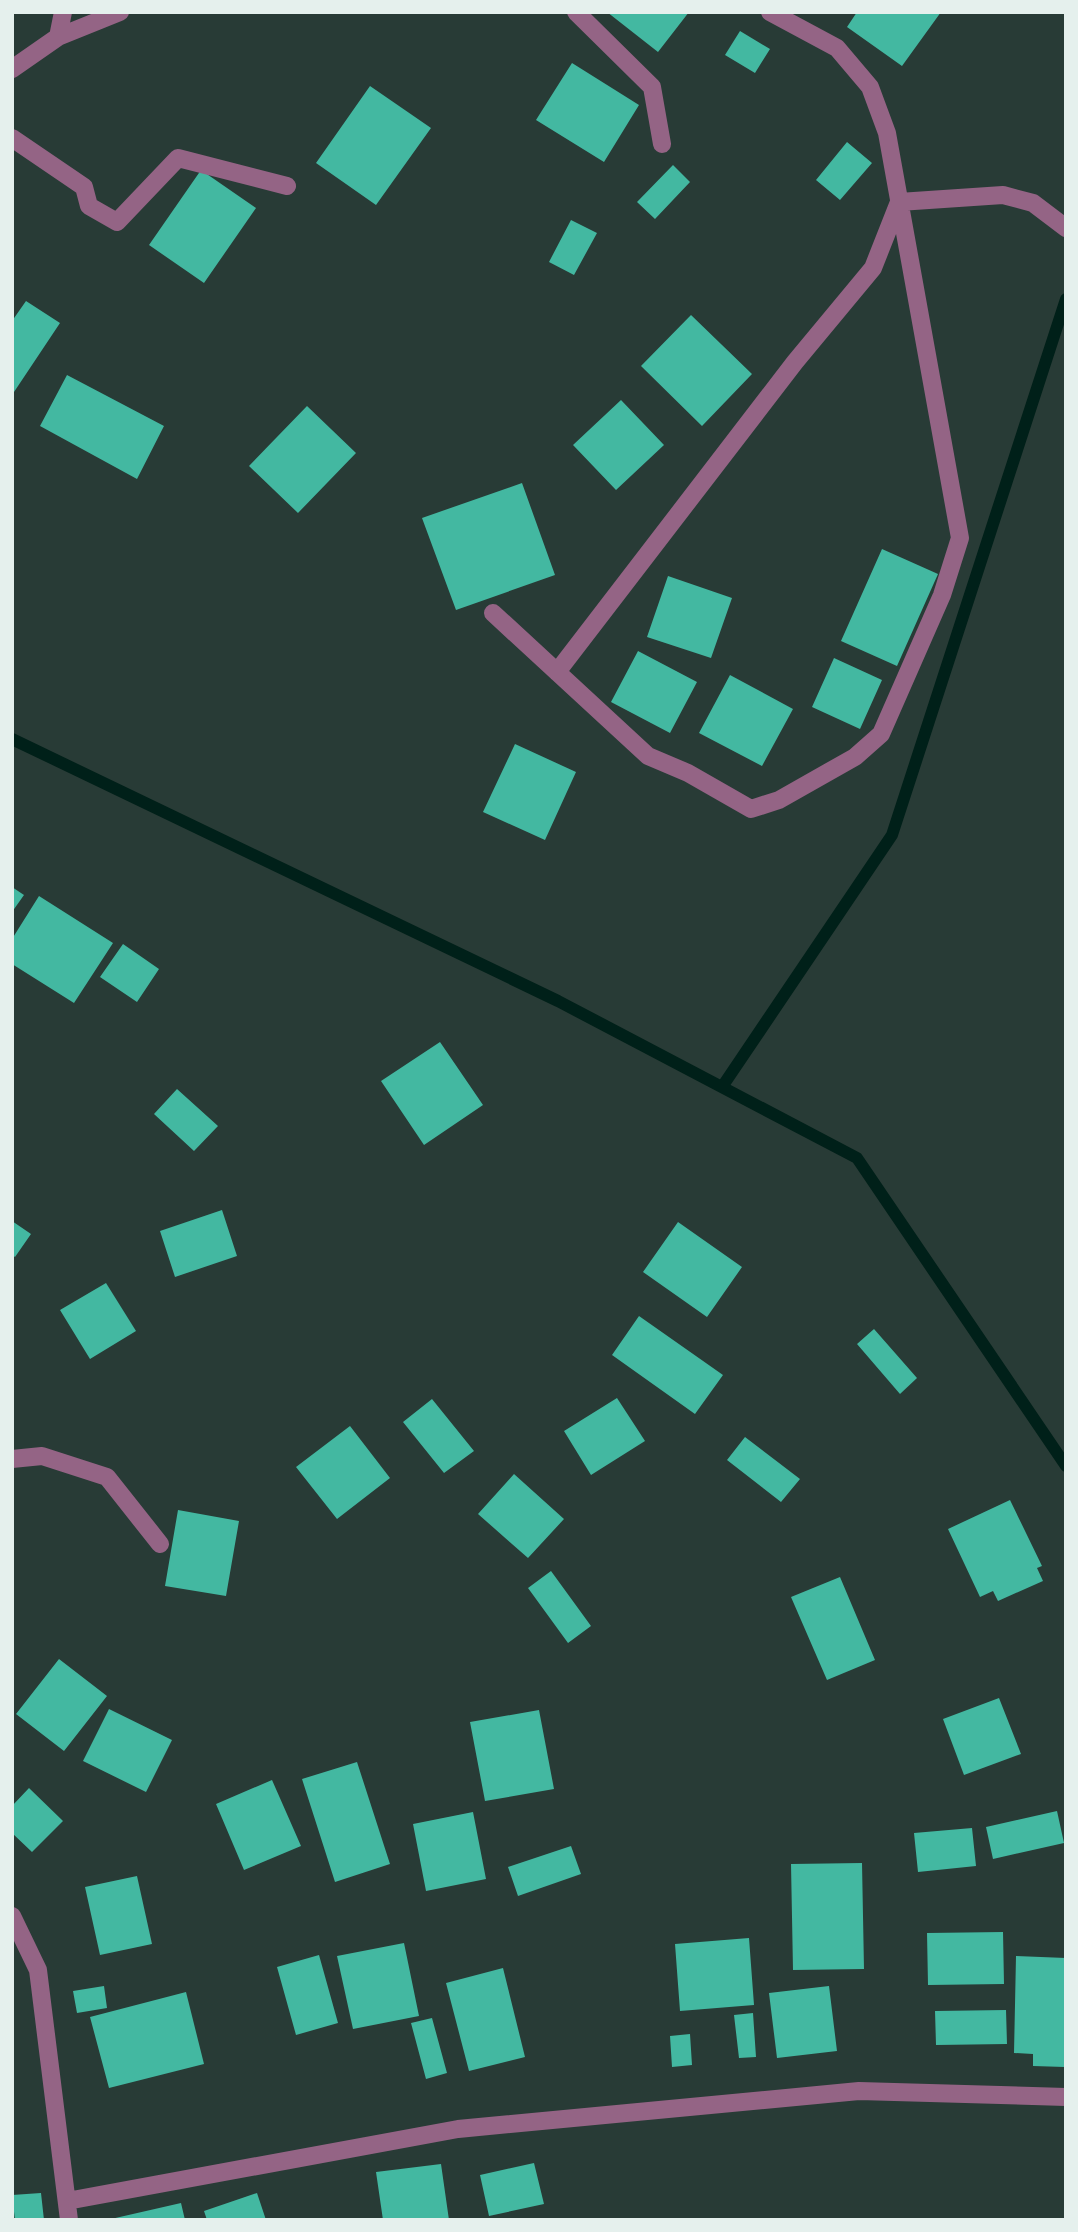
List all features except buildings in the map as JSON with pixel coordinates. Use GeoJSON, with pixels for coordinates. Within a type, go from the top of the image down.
{"type":"FeatureCollection","features":[{"type":"Feature","properties":{"kind":"street"},"geometry":{"type":"LineString","coordinates":[[58,37],[63,12]]}},
{"type":"Feature","properties":{"kind":"street"},"geometry":{"type":"LineString","coordinates":[[12,69],[58,37],[120,12]]}},
{"type":"Feature","properties":{"kind":"street"},"geometry":{"type":"LineString","coordinates":[[576,12],[652,87],[662,144]]}},
{"type":"Feature","properties":{"kind":"street"},"geometry":{"type":"LineString","coordinates":[[492,613],[648,756],[688,773],[751,809],[779,800],[856,757],[881,734],[942,595],[960,538],[887,133],[870,87],[837,47],[770,12]]}},
{"type":"Feature","properties":{"kind":"street"},"geometry":{"type":"LineString","coordinates":[[12,138],[84,187],[89,206],[117,222],[177,158],[288,186]]}},
{"type":"Feature","properties":{"kind":"street"},"geometry":{"type":"LineString","coordinates":[[899,202],[1003,195],[1033,203],[1066,228]]}},
{"type":"Feature","properties":{"kind":"street"},"geometry":{"type":"LineString","coordinates":[[556,672],[795,362],[873,268],[899,202]]}},
{"type":"Feature","properties":{"kind":"street"},"geometry":{"type":"LineString","coordinates":[[12,1459],[42,1456],[107,1477],[160,1544]]}},
{"type":"Feature","properties":{"kind":"street"},"geometry":{"type":"LineString","coordinates":[[12,1916],[38,1970],[69,2220]]}},
{"type":"Feature","properties":{"kind":"street"},"geometry":{"type":"LineString","coordinates":[[66,2201],[458,2129],[859,2091],[1066,2098]]}},
{"type":"Feature","properties":{"kind":"waterway"},"geometry":{"type":"LineString","coordinates":[[722,1087],[892,835],[1066,299]]}},
{"type":"Feature","properties":{"kind":"waterway"},"geometry":{"type":"LineString","coordinates":[[12,739],[558,1001],[857,1158],[1066,1466]]}}]}
